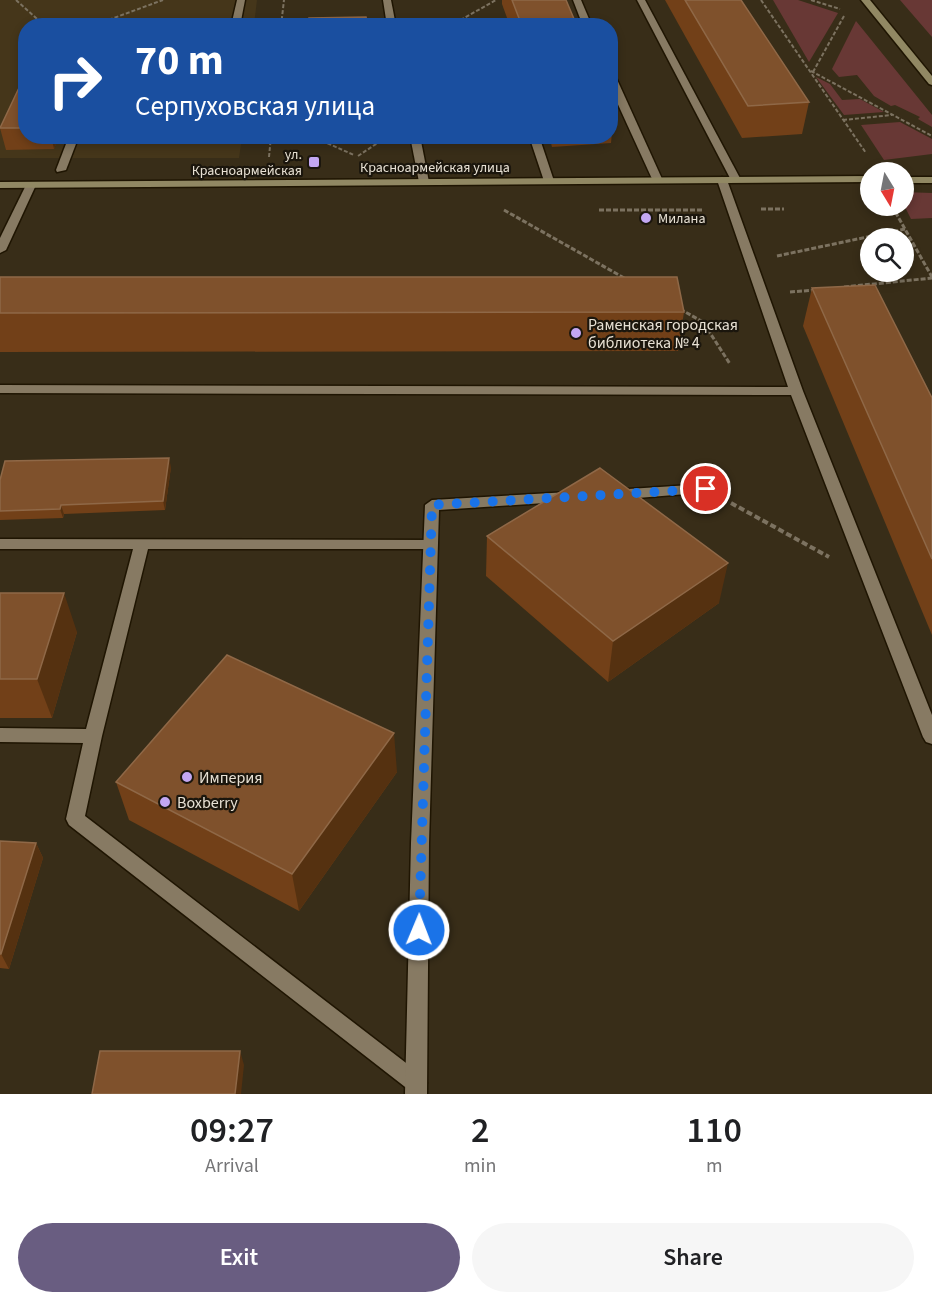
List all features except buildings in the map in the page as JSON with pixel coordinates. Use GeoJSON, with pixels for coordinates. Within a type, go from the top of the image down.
{"type":"FeatureCollection","features":[{"type":"Feature","properties":{"kind":"main road"},"geometry":{"type":"LineString","coordinates":[[865,0],[932,82]]}},
{"type":"Feature","properties":{"kind":"main road","name":"Красноармейская улица"},"geometry":{"type":"LineString","coordinates":[[0,185],[860,179]]}},
{"type":"Feature","properties":{"kind":"main road"},"geometry":{"type":"LineString","coordinates":[[914,180],[932,180]]}},
{"type":"Feature","properties":{"kind":"street"},"geometry":{"type":"LineString","coordinates":[[237,18],[242,0]]}},
{"type":"Feature","properties":{"kind":"street"},"geometry":{"type":"LineString","coordinates":[[387,0],[390,18]]}},
{"type":"Feature","properties":{"kind":"street"},"geometry":{"type":"LineString","coordinates":[[577,0],[585,18]]}},
{"type":"Feature","properties":{"kind":"street"},"geometry":{"type":"LineString","coordinates":[[641,0],[736,180]]}},
{"type":"Feature","properties":{"kind":"street"},"geometry":{"type":"LineString","coordinates":[[618,92],[658,180]]}},
{"type":"Feature","properties":{"kind":"street"},"geometry":{"type":"LineString","coordinates":[[61,170],[71,144]]}},
{"type":"Feature","properties":{"kind":"street"},"geometry":{"type":"LineString","coordinates":[[417,144],[424,182]]}},
{"type":"Feature","properties":{"kind":"street"},"geometry":{"type":"LineString","coordinates":[[537,144],[549,181]]}},
{"type":"Feature","properties":{"kind":"street"},"geometry":{"type":"LineString","coordinates":[[722,180],[796,391],[932,737]]}},
{"type":"Feature","properties":{"kind":"street"},"geometry":{"type":"LineString","coordinates":[[0,250],[31,185]]}},
{"type":"Feature","properties":{"kind":"street"},"geometry":{"type":"LineString","coordinates":[[0,389],[796,391]]}},
{"type":"Feature","properties":{"kind":"street"},"geometry":{"type":"LineString","coordinates":[[416,1088],[420,831],[432,505],[706,489]]}},
{"type":"Feature","properties":{"kind":"street"},"geometry":{"type":"LineString","coordinates":[[0,544],[430,544]]}},
{"type":"Feature","properties":{"kind":"street"},"geometry":{"type":"LineString","coordinates":[[142,544],[93,736],[75,819],[416,1088]]}},
{"type":"Feature","properties":{"kind":"street"},"geometry":{"type":"LineString","coordinates":[[0,735],[93,736]]}},
{"type":"Feature","properties":{"kind":"path"},"geometry":{"type":"LineString","coordinates":[[16,0],[36,18]]}},
{"type":"Feature","properties":{"kind":"path"},"geometry":{"type":"LineString","coordinates":[[114,18],[163,0]]}},
{"type":"Feature","properties":{"kind":"path"},"geometry":{"type":"LineString","coordinates":[[282,18],[284,0]]}},
{"type":"Feature","properties":{"kind":"path"},"geometry":{"type":"LineString","coordinates":[[464,18],[496,0]]}},
{"type":"Feature","properties":{"kind":"path"},"geometry":{"type":"LineString","coordinates":[[761,0],[867,154]]}},
{"type":"Feature","properties":{"kind":"path"},"geometry":{"type":"LineString","coordinates":[[813,74],[847,11]]}},
{"type":"Feature","properties":{"kind":"path"},"geometry":{"type":"LineString","coordinates":[[813,74],[932,136]]}},
{"type":"Feature","properties":{"kind":"path"},"geometry":{"type":"LineString","coordinates":[[843,120],[892,115]]}},
{"type":"Feature","properties":{"kind":"path"},"geometry":{"type":"LineString","coordinates":[[268,158],[270,144]]}},
{"type":"Feature","properties":{"kind":"path"},"geometry":{"type":"LineString","coordinates":[[329,144],[367,160]]}},
{"type":"Feature","properties":{"kind":"path"},"geometry":{"type":"LineString","coordinates":[[349,163],[377,144]]}},
{"type":"Feature","properties":{"kind":"path"},"geometry":{"type":"LineString","coordinates":[[504,210],[630,280]]}},
{"type":"Feature","properties":{"kind":"path"},"geometry":{"type":"LineString","coordinates":[[751,261],[860,238]]}},
{"type":"Feature","properties":{"kind":"path"},"geometry":{"type":"LineString","coordinates":[[842,287],[932,277],[914,245]]}},
{"type":"Feature","properties":{"kind":"path"},"geometry":{"type":"LineString","coordinates":[[763,295],[819,289]]}},
{"type":"Feature","properties":{"kind":"path"},"geometry":{"type":"LineString","coordinates":[[672,304],[703,322],[747,390]]}},
{"type":"Feature","properties":{"kind":"path"},"geometry":{"type":"LineString","coordinates":[[706,489],[869,579]]}},
{"type":"Feature","properties":{"kind":"shaded area"},"geometry":{"type":"Polygon","coordinates":[[[0,0],[257,0],[255,18],[18,18],[18,144],[241,144],[239,158],[0,158],[0,0]]]}},
{"type":"Feature","properties":{"kind":"shaded area"},"geometry":{"type":"Polygon","coordinates":[[[773,0],[798,0],[838,13],[809,62],[773,0]]]}},
{"type":"Feature","properties":{"kind":"shaded area"},"geometry":{"type":"Polygon","coordinates":[[[900,0],[932,0],[932,37],[900,0]]]}},
{"type":"Feature","properties":{"kind":"shaded area"},"geometry":{"type":"Polygon","coordinates":[[[856,21],[932,115],[932,127],[918,119],[920,117],[895,105],[891,106],[874,96],[857,75],[839,77],[832,69],[856,21]]]}},
{"type":"Feature","properties":{"kind":"shaded area"},"geometry":{"type":"Polygon","coordinates":[[[816,77],[830,84],[842,100],[860,99],[884,112],[844,115],[816,77]]]}},
{"type":"Feature","properties":{"kind":"shaded area"},"geometry":{"type":"Polygon","coordinates":[[[900,122],[932,139],[932,154],[884,160],[861,125],[900,122]]]}},
{"type":"Feature","properties":{"kind":"shaded area"},"geometry":{"type":"Polygon","coordinates":[[[914,192],[932,193],[932,218],[911,219],[910,216],[914,216],[914,192]]]}},
{"type":"Feature","properties":{"kind":"place","name":"ул. Красноармейская"},"geometry":{"type":"Point","coordinates":[314,162]}},
{"type":"Feature","properties":{"kind":"place","name":"Милана"},"geometry":{"type":"Point","coordinates":[646,218]}},
{"type":"Feature","properties":{"kind":"place","name":"Раменская городская библиотека № 4"},"geometry":{"type":"Point","coordinates":[576,333]}},
{"type":"Feature","properties":{"kind":"place","name":"Империя"},"geometry":{"type":"Point","coordinates":[187,777]}},
{"type":"Feature","properties":{"kind":"place","name":"Boxberry"},"geometry":{"type":"Point","coordinates":[165,802]}},
{"type":"Feature","properties":{"kind":"route"},"geometry":{"type":"LineString","coordinates":[[419,930],[432,505],[706,489]]}}]}
